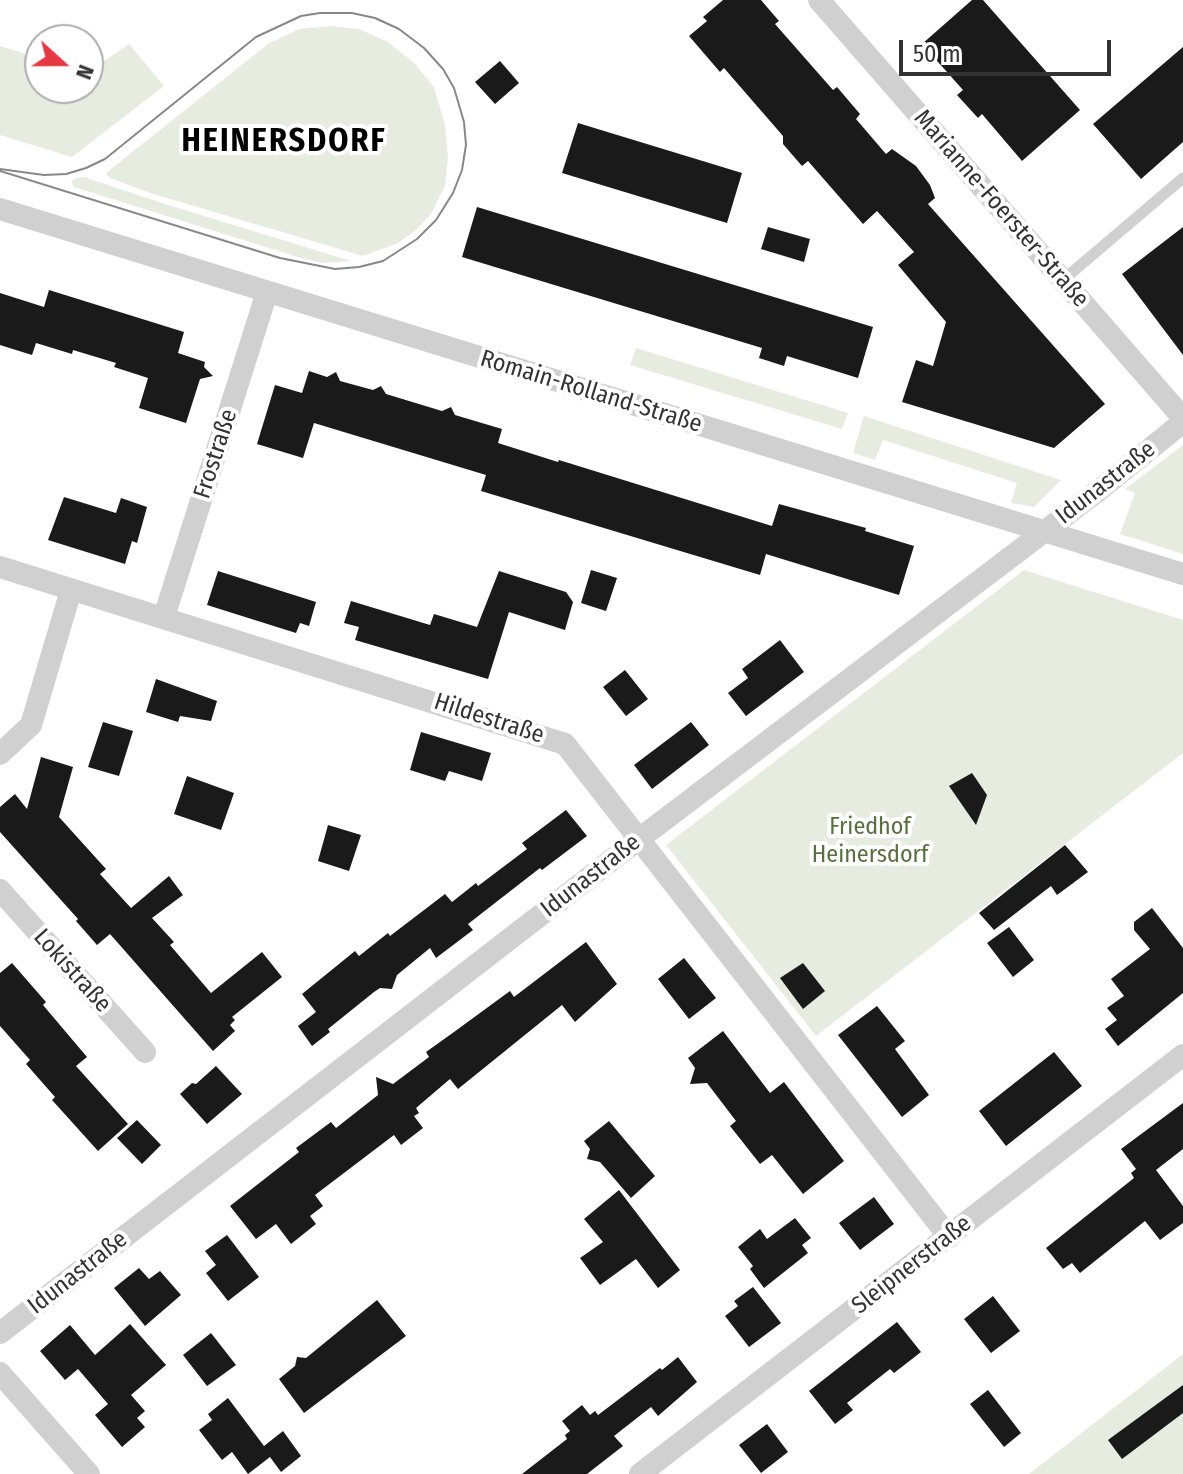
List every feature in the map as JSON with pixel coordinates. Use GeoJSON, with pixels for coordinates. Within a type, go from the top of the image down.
{"type":"FeatureCollection","features":[{"type":"Feature","properties":{"kind":"street","name":"Marianne-Foerster-Straße"},"geometry":{"type":"LineString","coordinates":[[819,0],[1183,420]]}},
{"type":"Feature","properties":{"kind":"street","name":"Romain-Rolland-Straße"},"geometry":{"type":"LineString","coordinates":[[0,209],[1183,574]]}},
{"type":"Feature","properties":{"kind":"street","name":"Frostraße"},"geometry":{"type":"LineString","coordinates":[[164,617],[267,292]]}},
{"type":"Feature","properties":{"kind":"street","name":"Idunastraße"},"geometry":{"type":"LineString","coordinates":[[0,1333],[639,839],[1045,532],[1183,420]]}},
{"type":"Feature","properties":{"kind":"street","name":"Hildestraße"},"geometry":{"type":"LineString","coordinates":[[0,567],[565,744],[949,1237]]}},
{"type":"Feature","properties":{"kind":"street"},"geometry":{"type":"LineString","coordinates":[[0,754],[31,725],[71,590]]}},
{"type":"Feature","properties":{"kind":"street","name":"Lokistraße"},"geometry":{"type":"LineString","coordinates":[[0,890],[145,1052]]}},
{"type":"Feature","properties":{"kind":"street","name":"Sleipnerstraße"},"geometry":{"type":"LineString","coordinates":[[640,1474],[1183,1055]]}},
{"type":"Feature","properties":{"kind":"street"},"geometry":{"type":"LineString","coordinates":[[0,1373],[89,1474]]}},
{"type":"Feature","properties":{"kind":"lane"},"geometry":{"type":"LineString","coordinates":[[1063,280],[1183,178]]}},
{"type":"Feature","properties":{"kind":"green space"},"geometry":{"type":"Polygon","coordinates":[[[330,26],[359,29],[388,42],[414,63],[434,87],[445,125],[448,158],[445,186],[431,214],[398,243],[363,256],[150,193],[110,178],[106,173],[268,44],[299,29],[330,26]]]}},
{"type":"Feature","properties":{"kind":"green space"},"geometry":{"type":"Polygon","coordinates":[[[129,44],[164,86],[72,157],[0,135],[0,46],[24,53],[24,104],[104,104],[104,61],[129,44]]]}},
{"type":"Feature","properties":{"kind":"green space"},"geometry":{"type":"Polygon","coordinates":[[[84,177],[351,261],[323,263],[301,258],[74,187],[71,182],[84,177]]]}},
{"type":"Feature","properties":{"kind":"green space"},"geometry":{"type":"Polygon","coordinates":[[[636,348],[848,413],[842,429],[630,365],[636,348]]]}},
{"type":"Feature","properties":{"kind":"green space"},"geometry":{"type":"Polygon","coordinates":[[[864,416],[1061,480],[1034,507],[1011,503],[1017,483],[883,440],[875,460],[853,453],[864,416]]]}},
{"type":"Feature","properties":{"kind":"green space"},"geometry":{"type":"Polygon","coordinates":[[[1183,445],[1183,554],[1120,534],[1135,493],[1125,489],[1183,445]]]}},
{"type":"Feature","properties":{"kind":"green space","name":"Friedhof Heinersdorf"},"geometry":{"type":"Polygon","coordinates":[[[1024,570],[1183,620],[1183,753],[816,1036],[666,845],[1024,570]]]}},
{"type":"Feature","properties":{"kind":"green space"},"geometry":{"type":"Polygon","coordinates":[[[1183,1354],[1183,1474],[1029,1474],[1183,1354]]]}},
{"type":"Feature","properties":{"kind":"building"},"geometry":{"type":"Polygon","coordinates":[[[723,0],[761,0],[779,21],[775,24],[833,90],[837,87],[860,114],[856,119],[886,154],[892,149],[916,166],[935,198],[928,204],[1105,404],[1054,448],[902,402],[916,360],[933,366],[946,322],[898,265],[914,252],[877,211],[863,224],[808,161],[802,166],[783,144],[783,136],[724,68],[720,72],[689,36],[707,21],[703,17],[723,0]]]}},
{"type":"Feature","properties":{"kind":"building"},"geometry":{"type":"Polygon","coordinates":[[[972,0],[983,0],[1080,110],[1022,161],[982,114],[978,118],[957,95],[963,90],[922,44],[972,0]]]}},
{"type":"Feature","properties":{"kind":"building"},"geometry":{"type":"Polygon","coordinates":[[[1183,47],[1183,142],[1141,179],[1093,124],[1183,47]]]}},
{"type":"Feature","properties":{"kind":"building"},"geometry":{"type":"Polygon","coordinates":[[[500,61],[519,83],[495,104],[475,82],[500,61]]]}},
{"type":"Feature","properties":{"kind":"building"},"geometry":{"type":"Polygon","coordinates":[[[578,123],[742,173],[727,223],[562,173],[578,123]]]}},
{"type":"Feature","properties":{"kind":"building"},"geometry":{"type":"Polygon","coordinates":[[[477,207],[873,327],[858,378],[787,356],[784,366],[759,358],[762,348],[462,257],[477,207]]]}},
{"type":"Feature","properties":{"kind":"building"},"geometry":{"type":"Polygon","coordinates":[[[768,227],[810,239],[804,262],[761,249],[768,227]]]}},
{"type":"Feature","properties":{"kind":"building"},"geometry":{"type":"Polygon","coordinates":[[[1183,227],[1183,355],[1122,274],[1183,227]]]}},
{"type":"Feature","properties":{"kind":"building"},"geometry":{"type":"Polygon","coordinates":[[[49,290],[184,332],[178,353],[205,362],[204,367],[213,376],[200,379],[186,423],[139,408],[148,378],[114,367],[116,363],[36,343],[32,355],[0,345],[0,293],[44,307],[49,290]]]}},
{"type":"Feature","properties":{"kind":"building"},"geometry":{"type":"Polygon","coordinates":[[[309,371],[327,377],[336,372],[340,381],[373,390],[381,386],[386,394],[442,411],[451,407],[455,415],[502,429],[498,443],[772,526],[779,504],[866,528],[865,531],[914,546],[899,595],[766,554],[760,575],[481,491],[486,475],[314,423],[303,458],[257,444],[275,385],[302,393],[309,371]]]}},
{"type":"Feature","properties":{"kind":"building"},"geometry":{"type":"Polygon","coordinates":[[[64,497],[116,513],[121,498],[147,507],[137,543],[132,541],[125,564],[48,540],[64,497]]]}},
{"type":"Feature","properties":{"kind":"building"},"geometry":{"type":"Polygon","coordinates":[[[591,570],[617,578],[606,611],[581,603],[591,570]]]}},
{"type":"Feature","properties":{"kind":"building"},"geometry":{"type":"Polygon","coordinates":[[[218,571],[316,602],[309,626],[300,623],[296,633],[207,605],[218,571]]]}},
{"type":"Feature","properties":{"kind":"building"},"geometry":{"type":"Polygon","coordinates":[[[499,571],[566,592],[573,602],[565,630],[509,612],[488,679],[355,640],[359,627],[344,623],[351,601],[430,625],[434,614],[477,627],[499,571]]]}},
{"type":"Feature","properties":{"kind":"building"},"geometry":{"type":"Polygon","coordinates":[[[780,640],[804,672],[746,716],[728,693],[748,678],[742,669],[780,640]]]}},
{"type":"Feature","properties":{"kind":"building"},"geometry":{"type":"Polygon","coordinates":[[[625,670],[648,699],[626,716],[603,687],[625,670]]]}},
{"type":"Feature","properties":{"kind":"building"},"geometry":{"type":"Polygon","coordinates":[[[156,679],[217,701],[211,721],[180,716],[178,722],[146,712],[156,679]]]}},
{"type":"Feature","properties":{"kind":"building"},"geometry":{"type":"Polygon","coordinates":[[[103,722],[133,731],[119,776],[88,767],[103,722]]]}},
{"type":"Feature","properties":{"kind":"building"},"geometry":{"type":"Polygon","coordinates":[[[691,722],[709,745],[652,789],[634,765],[691,722]]]}},
{"type":"Feature","properties":{"kind":"building"},"geometry":{"type":"Polygon","coordinates":[[[421,732],[491,753],[482,781],[449,771],[445,781],[410,770],[421,732]]]}},
{"type":"Feature","properties":{"kind":"building"},"geometry":{"type":"Polygon","coordinates":[[[41,757],[73,767],[59,817],[106,869],[100,874],[131,908],[169,876],[183,895],[152,918],[174,942],[170,945],[211,993],[262,952],[282,977],[232,1017],[235,1020],[230,1025],[235,1031],[213,1051],[110,934],[97,945],[76,921],[78,919],[0,832],[0,807],[15,794],[27,809],[41,757]]]}},
{"type":"Feature","properties":{"kind":"building"},"geometry":{"type":"Polygon","coordinates":[[[972,773],[987,795],[976,825],[949,786],[972,773]]]}},
{"type":"Feature","properties":{"kind":"building"},"geometry":{"type":"Polygon","coordinates":[[[187,776],[234,793],[221,830],[174,814],[187,776]]]}},
{"type":"Feature","properties":{"kind":"building"},"geometry":{"type":"Polygon","coordinates":[[[566,810],[587,836],[468,924],[473,930],[436,958],[430,948],[397,975],[392,989],[380,988],[374,992],[312,1046],[298,1026],[316,1012],[302,994],[355,951],[359,956],[445,894],[452,902],[476,883],[478,886],[527,849],[522,843],[566,810]]]}},
{"type":"Feature","properties":{"kind":"building"},"geometry":{"type":"Polygon","coordinates":[[[328,825],[361,835],[349,871],[318,861],[328,825]]]}},
{"type":"Feature","properties":{"kind":"building"},"geometry":{"type":"Polygon","coordinates":[[[1065,845],[1088,872],[1057,895],[1051,886],[994,930],[979,913],[1065,845]]]}},
{"type":"Feature","properties":{"kind":"building"},"geometry":{"type":"Polygon","coordinates":[[[1152,908],[1183,948],[1183,993],[1118,1046],[1105,1029],[1117,1020],[1107,1008],[1124,996],[1111,979],[1150,949],[1134,930],[1134,922],[1152,908]]]}},
{"type":"Feature","properties":{"kind":"building"},"geometry":{"type":"Polygon","coordinates":[[[1009,927],[1034,960],[1013,977],[987,943],[1009,927]]]}},
{"type":"Feature","properties":{"kind":"building"},"geometry":{"type":"Polygon","coordinates":[[[586,942],[617,984],[575,1022],[562,1005],[458,1089],[450,1079],[416,1108],[419,1113],[414,1116],[423,1128],[401,1145],[394,1135],[315,1195],[323,1206],[310,1216],[316,1224],[291,1244],[276,1224],[256,1239],[230,1206],[299,1152],[296,1148],[331,1122],[336,1128],[378,1095],[376,1077],[393,1084],[429,1057],[426,1052],[510,991],[514,997],[586,942]]]}},
{"type":"Feature","properties":{"kind":"building"},"geometry":{"type":"Polygon","coordinates":[[[684,958],[716,998],[689,1019],[658,979],[684,958]]]}},
{"type":"Feature","properties":{"kind":"building"},"geometry":{"type":"Polygon","coordinates":[[[12,963],[87,1057],[76,1066],[128,1124],[98,1151],[52,1100],[55,1097],[26,1064],[30,1060],[0,1026],[0,973],[12,963]]]}},
{"type":"Feature","properties":{"kind":"building"},"geometry":{"type":"Polygon","coordinates":[[[803,963],[825,991],[803,1009],[780,978],[803,963]]]}},
{"type":"Feature","properties":{"kind":"building"},"geometry":{"type":"Polygon","coordinates":[[[877,1006],[905,1041],[895,1049],[929,1095],[902,1117],[838,1035],[877,1006]]]}},
{"type":"Feature","properties":{"kind":"building"},"geometry":{"type":"Polygon","coordinates":[[[723,1031],[770,1093],[784,1082],[844,1161],[803,1194],[772,1155],[760,1164],[730,1126],[736,1121],[707,1083],[690,1084],[695,1068],[688,1058],[723,1031]]]}},
{"type":"Feature","properties":{"kind":"building"},"geometry":{"type":"Polygon","coordinates":[[[1054,1052],[1082,1086],[1006,1146],[979,1111],[1054,1052]]]}},
{"type":"Feature","properties":{"kind":"building"},"geometry":{"type":"Polygon","coordinates":[[[216,1066],[242,1094],[207,1124],[180,1094],[216,1066]]]}},
{"type":"Feature","properties":{"kind":"building"},"geometry":{"type":"Polygon","coordinates":[[[1183,1103],[1183,1149],[1156,1170],[1183,1206],[1183,1223],[1160,1240],[1145,1221],[1080,1273],[1072,1263],[1063,1269],[1046,1248],[1134,1178],[1131,1173],[1136,1169],[1121,1149],[1183,1103]]]}},
{"type":"Feature","properties":{"kind":"building"},"geometry":{"type":"Polygon","coordinates":[[[137,1120],[161,1145],[142,1164],[117,1138],[137,1120]]]}},
{"type":"Feature","properties":{"kind":"building"},"geometry":{"type":"Polygon","coordinates":[[[609,1121],[655,1176],[631,1198],[600,1162],[587,1159],[590,1149],[584,1141],[609,1121]]]}},
{"type":"Feature","properties":{"kind":"building"},"geometry":{"type":"Polygon","coordinates":[[[619,1190],[680,1270],[658,1288],[636,1259],[600,1285],[580,1258],[603,1242],[584,1219],[619,1190]]]}},
{"type":"Feature","properties":{"kind":"building"},"geometry":{"type":"Polygon","coordinates":[[[874,1197],[894,1224],[860,1250],[839,1223],[874,1197]]]}},
{"type":"Feature","properties":{"kind":"building"},"geometry":{"type":"Polygon","coordinates":[[[795,1218],[811,1238],[802,1245],[808,1253],[764,1288],[750,1269],[753,1266],[738,1247],[760,1229],[767,1239],[795,1218]]]}},
{"type":"Feature","properties":{"kind":"building"},"geometry":{"type":"Polygon","coordinates":[[[227,1235],[259,1277],[228,1301],[206,1273],[216,1265],[205,1251],[227,1235]]]}},
{"type":"Feature","properties":{"kind":"building"},"geometry":{"type":"Polygon","coordinates":[[[139,1268],[149,1279],[160,1271],[181,1295],[145,1326],[114,1288],[139,1268]]]}},
{"type":"Feature","properties":{"kind":"building"},"geometry":{"type":"Polygon","coordinates":[[[753,1287],[781,1323],[749,1347],[725,1316],[738,1306],[734,1301],[753,1287]]]}},
{"type":"Feature","properties":{"kind":"building"},"geometry":{"type":"Polygon","coordinates":[[[993,1296],[1020,1331],[991,1353],[964,1319],[993,1296]]]}},
{"type":"Feature","properties":{"kind":"building"},"geometry":{"type":"Polygon","coordinates":[[[377,1300],[406,1336],[304,1413],[279,1379],[295,1366],[297,1357],[306,1358],[377,1300]]]}},
{"type":"Feature","properties":{"kind":"building"},"geometry":{"type":"Polygon","coordinates":[[[897,1322],[921,1352],[894,1373],[890,1369],[847,1403],[853,1410],[835,1424],[809,1391],[897,1322]]]}},
{"type":"Feature","properties":{"kind":"building"},"geometry":{"type":"Polygon","coordinates":[[[130,1324],[166,1365],[131,1395],[145,1411],[137,1418],[145,1427],[122,1447],[95,1415],[108,1404],[78,1369],[65,1380],[40,1351],[70,1325],[95,1355],[130,1324]]]}},
{"type":"Feature","properties":{"kind":"building"},"geometry":{"type":"Polygon","coordinates":[[[211,1333],[236,1365],[207,1386],[183,1355],[211,1333]]]}},
{"type":"Feature","properties":{"kind":"building"},"geometry":{"type":"Polygon","coordinates":[[[678,1357],[697,1382],[658,1416],[651,1407],[614,1436],[623,1446],[587,1474],[522,1474],[567,1439],[565,1435],[570,1431],[562,1421],[582,1405],[590,1415],[595,1411],[598,1415],[678,1357]]]}},
{"type":"Feature","properties":{"kind":"building"},"geometry":{"type":"Polygon","coordinates":[[[1183,1385],[1183,1413],[1122,1459],[1108,1440],[1183,1385]]]}},
{"type":"Feature","properties":{"kind":"building"},"geometry":{"type":"Polygon","coordinates":[[[988,1390],[1021,1433],[1004,1447],[970,1404],[988,1390]]]}},
{"type":"Feature","properties":{"kind":"building"},"geometry":{"type":"Polygon","coordinates":[[[228,1398],[264,1446],[283,1431],[301,1456],[281,1472],[270,1457],[248,1474],[232,1452],[222,1460],[199,1430],[212,1420],[208,1414],[228,1398]]]}},
{"type":"Feature","properties":{"kind":"building"},"geometry":{"type":"Polygon","coordinates":[[[767,1424],[788,1452],[761,1473],[739,1445],[767,1424]]]}},
{"type":"Feature","properties":{"kind":"tram line"},"geometry":{"type":"LineString","coordinates":[[0,169],[44,175],[66,174],[105,159],[256,37],[301,16],[320,13],[352,13],[375,18],[399,29],[424,48],[443,69],[454,88],[464,122],[466,145],[462,170],[453,193],[436,220],[417,239],[383,261],[335,269],[280,258],[0,171]]}},
{"type":"Feature","properties":{"kind":"district","name":"HEINERSDORF"},"geometry":{"type":"Point","coordinates":[284,142]}}]}
